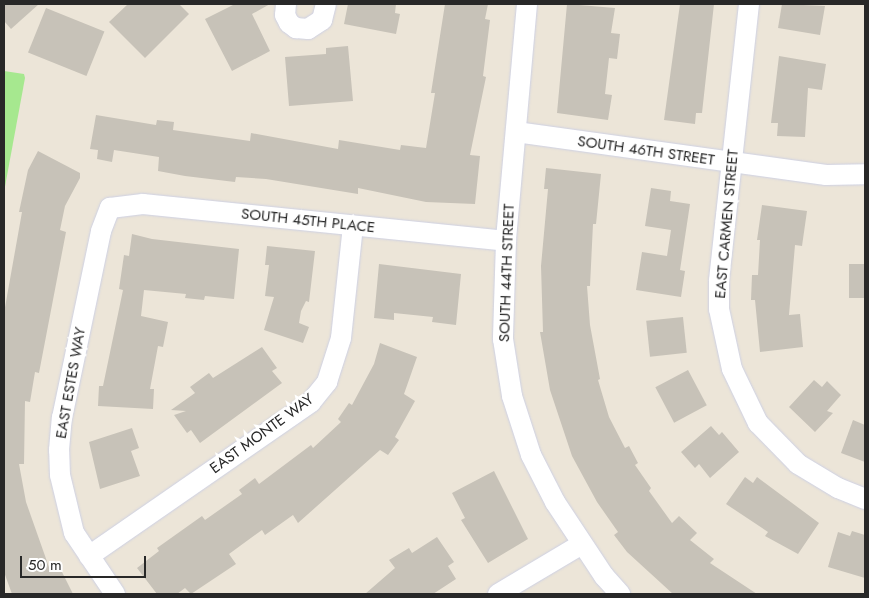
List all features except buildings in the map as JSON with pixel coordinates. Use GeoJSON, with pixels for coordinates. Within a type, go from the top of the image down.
{"type":"FeatureCollection","features":[{"type":"Feature","properties":{"kind":"street"},"geometry":{"type":"LineString","coordinates":[[286,4],[285,15],[289,23],[296,28],[308,29],[322,20],[326,4]]}},
{"type":"Feature","properties":{"kind":"street","name":"SOUTH 44TH STREET"},"geometry":{"type":"LineString","coordinates":[[527,4],[506,240],[503,339],[512,396],[532,455],[554,502],[582,544],[620,594]]}},
{"type":"Feature","properties":{"kind":"street","name":"EAST CARMEN STREET"},"geometry":{"type":"LineString","coordinates":[[749,4],[719,281],[720,309],[732,369],[758,423],[798,464],[838,488],[865,499]]}},
{"type":"Feature","properties":{"kind":"street","name":"SOUTH 46TH STREET"},"geometry":{"type":"LineString","coordinates":[[516,132],[732,164],[826,175],[865,174]]}},
{"type":"Feature","properties":{"kind":"street","name":"SOUTH 45TH PLACE"},"geometry":{"type":"LineString","coordinates":[[110,208],[143,204],[506,240]]}},
{"type":"Feature","properties":{"kind":"street","name":"EAST ESTES WAY"},"geometry":{"type":"LineString","coordinates":[[110,208],[101,231],[62,418],[59,450],[60,476],[74,533],[115,594]]}},
{"type":"Feature","properties":{"kind":"street","name":"EAST MONTE WAY"},"geometry":{"type":"LineString","coordinates":[[89,556],[311,402],[327,382],[341,338],[353,226]]}},
{"type":"Feature","properties":{"kind":"street"},"geometry":{"type":"LineString","coordinates":[[498,594],[582,544]]}},
{"type":"Feature","properties":{"kind":"green space"},"geometry":{"type":"Polygon","coordinates":[[[4,71],[24,74],[25,78],[4,192],[4,71]]]}}]}
